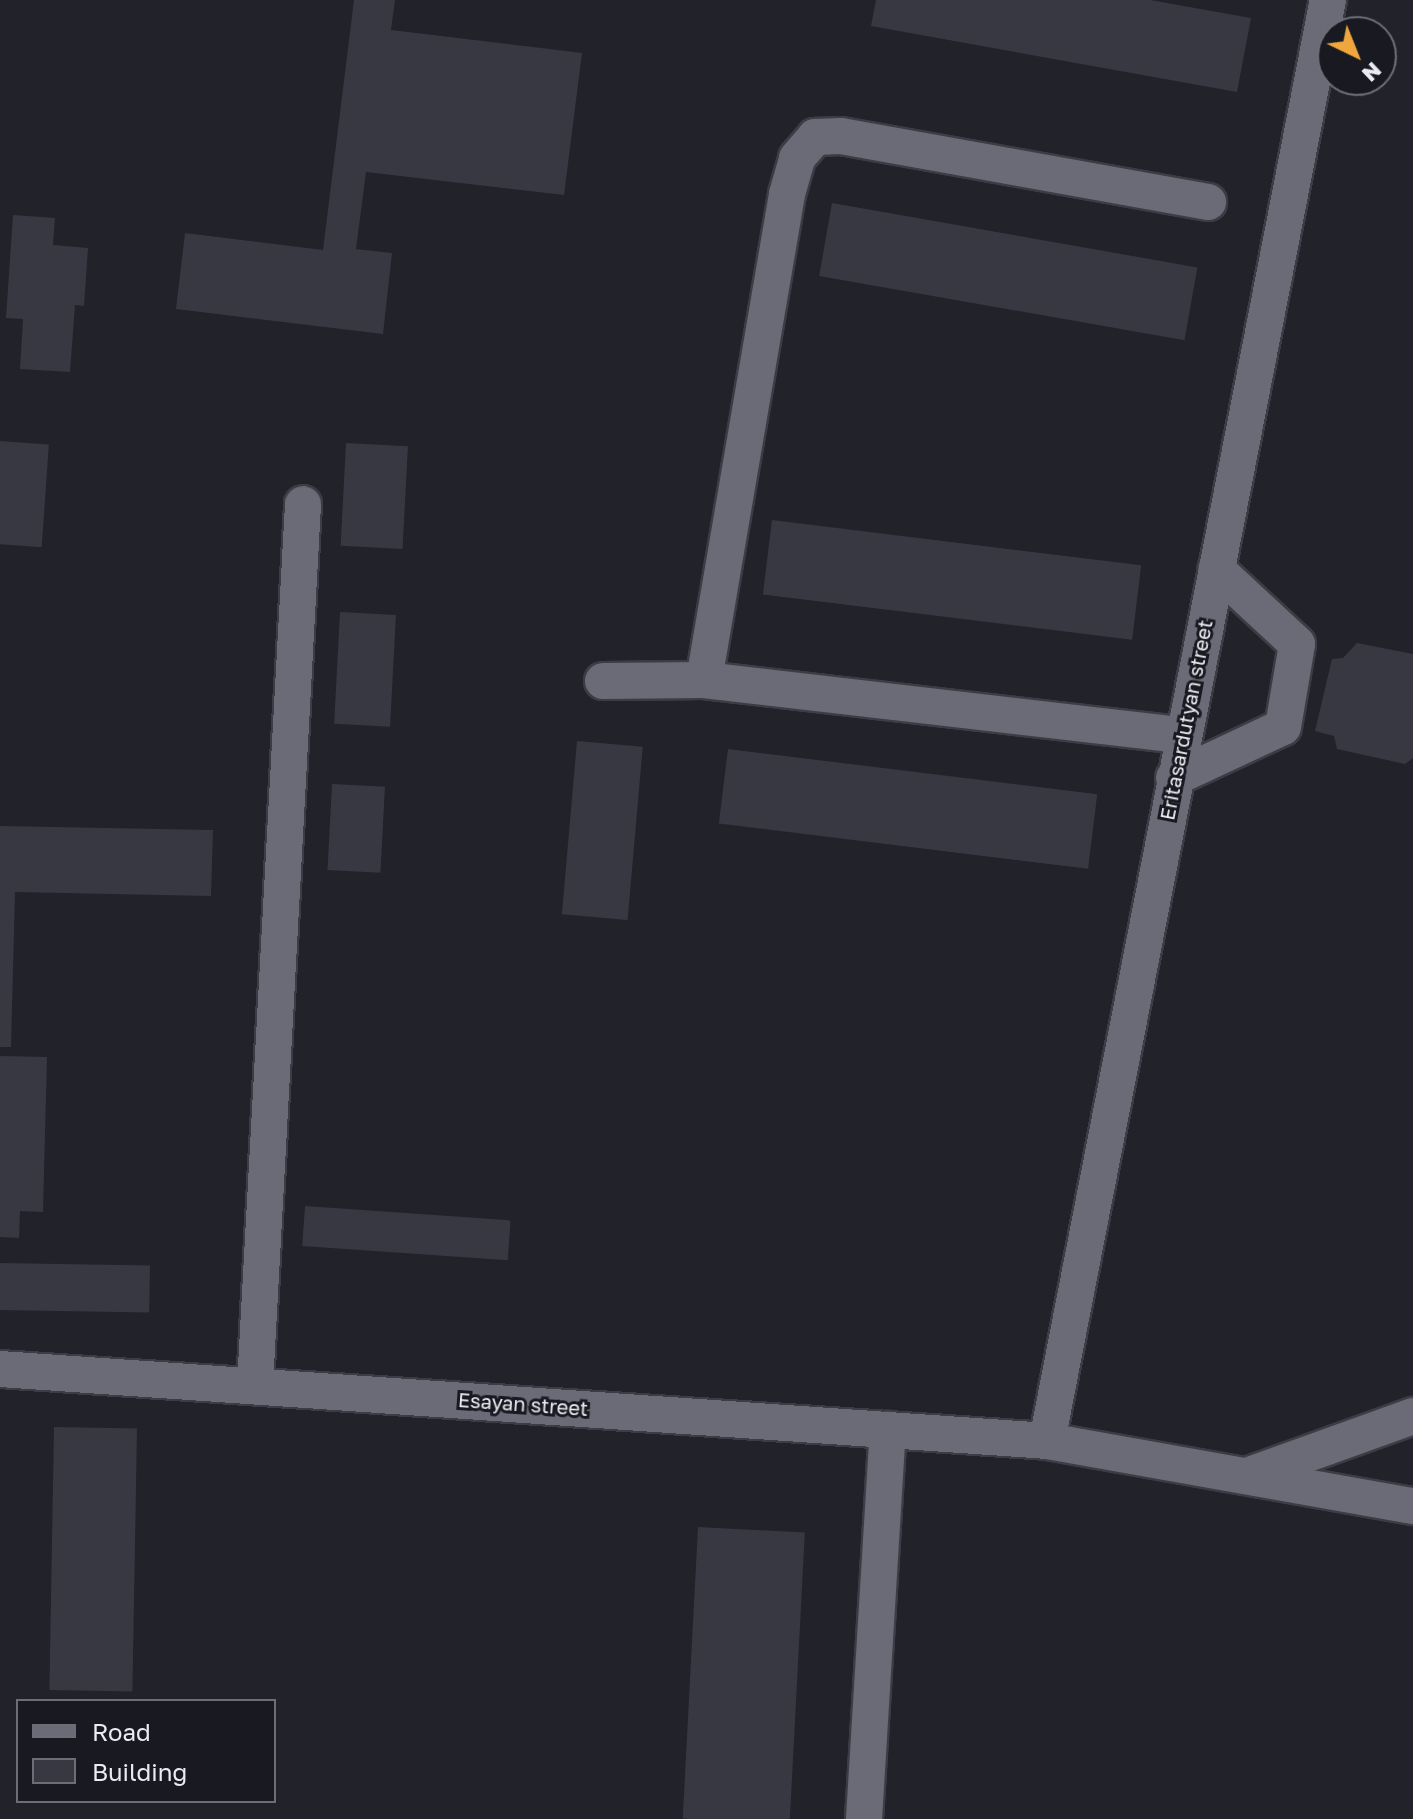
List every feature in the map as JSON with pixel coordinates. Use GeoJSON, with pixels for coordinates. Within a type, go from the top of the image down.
{"type":"FeatureCollection","features":[{"type":"Feature","properties":{"kind":"street","name":"Eritasardutyan street"},"geometry":{"type":"LineString","coordinates":[[1047,1441],[1328,0]]}},
{"type":"Feature","properties":{"kind":"street"},"geometry":{"type":"LineString","coordinates":[[704,680],[787,194],[797,158],[815,137],[841,136],[1208,202]]}},
{"type":"Feature","properties":{"kind":"street"},"geometry":{"type":"LineString","coordinates":[[255,1385],[303,504]]}},
{"type":"Feature","properties":{"kind":"street"},"geometry":{"type":"LineString","coordinates":[[1174,778],[1283,727],[1297,644],[1216,569]]}},
{"type":"Feature","properties":{"kind":"street"},"geometry":{"type":"LineString","coordinates":[[603,681],[704,680],[1183,735]]}},
{"type":"Feature","properties":{"kind":"street","name":"Esayan street"},"geometry":{"type":"LineString","coordinates":[[0,1369],[1047,1441],[1413,1506]]}},
{"type":"Feature","properties":{"kind":"street"},"geometry":{"type":"LineString","coordinates":[[1250,1475],[1413,1416]]}},
{"type":"Feature","properties":{"kind":"street"},"geometry":{"type":"LineString","coordinates":[[864,1819],[888,1430]]}},
{"type":"Feature","properties":{"kind":"building"},"geometry":{"type":"Polygon","coordinates":[[[354,0],[395,0],[391,30],[582,53],[564,195],[366,172],[356,249],[392,253],[383,334],[176,309],[185,233],[323,250],[354,0]]]}},
{"type":"Feature","properties":{"kind":"building"},"geometry":{"type":"Polygon","coordinates":[[[876,0],[1150,0],[1251,18],[1237,92],[871,26],[876,0]]]}},
{"type":"Feature","properties":{"kind":"building"},"geometry":{"type":"Polygon","coordinates":[[[832,203],[1197,267],[1185,340],[819,276],[832,203]]]}},
{"type":"Feature","properties":{"kind":"building"},"geometry":{"type":"Polygon","coordinates":[[[13,215],[55,218],[53,245],[88,248],[84,306],[75,305],[70,372],[20,369],[23,319],[6,318],[13,215]]]}},
{"type":"Feature","properties":{"kind":"building"},"geometry":{"type":"Polygon","coordinates":[[[0,441],[49,444],[42,547],[0,544],[0,441]]]}},
{"type":"Feature","properties":{"kind":"building"},"geometry":{"type":"Polygon","coordinates":[[[346,443],[408,446],[403,549],[341,546],[346,443]]]}},
{"type":"Feature","properties":{"kind":"building"},"geometry":{"type":"Polygon","coordinates":[[[772,520],[1141,565],[1132,640],[763,594],[772,520]]]}},
{"type":"Feature","properties":{"kind":"building"},"geometry":{"type":"Polygon","coordinates":[[[340,612],[396,615],[390,727],[334,724],[340,612]]]}},
{"type":"Feature","properties":{"kind":"building"},"geometry":{"type":"Polygon","coordinates":[[[1357,643],[1413,654],[1413,758],[1405,764],[1337,749],[1334,736],[1315,731],[1332,659],[1343,658],[1357,643]]]}},
{"type":"Feature","properties":{"kind":"building"},"geometry":{"type":"Polygon","coordinates":[[[577,741],[643,747],[628,920],[562,914],[577,741]]]}},
{"type":"Feature","properties":{"kind":"building"},"geometry":{"type":"Polygon","coordinates":[[[728,749],[1097,794],[1088,869],[719,823],[728,749]]]}},
{"type":"Feature","properties":{"kind":"building"},"geometry":{"type":"Polygon","coordinates":[[[332,784],[385,787],[380,873],[327,870],[332,784]]]}},
{"type":"Feature","properties":{"kind":"building"},"geometry":{"type":"Polygon","coordinates":[[[0,826],[213,830],[211,896],[15,892],[11,1047],[0,1047],[0,826]]]}},
{"type":"Feature","properties":{"kind":"building"},"geometry":{"type":"Polygon","coordinates":[[[0,1056],[47,1057],[43,1212],[20,1211],[19,1238],[0,1237],[0,1056]]]}},
{"type":"Feature","properties":{"kind":"building"},"geometry":{"type":"Polygon","coordinates":[[[305,1206],[510,1220],[508,1260],[302,1246],[305,1206]]]}},
{"type":"Feature","properties":{"kind":"building"},"geometry":{"type":"Polygon","coordinates":[[[0,1263],[150,1266],[149,1313],[0,1310],[0,1263]]]}},
{"type":"Feature","properties":{"kind":"building"},"geometry":{"type":"Polygon","coordinates":[[[54,1427],[137,1428],[132,1691],[49,1690],[54,1427]]]}},
{"type":"Feature","properties":{"kind":"building"},"geometry":{"type":"Polygon","coordinates":[[[698,1527],[805,1533],[790,1819],[683,1819],[698,1527]]]}}]}
